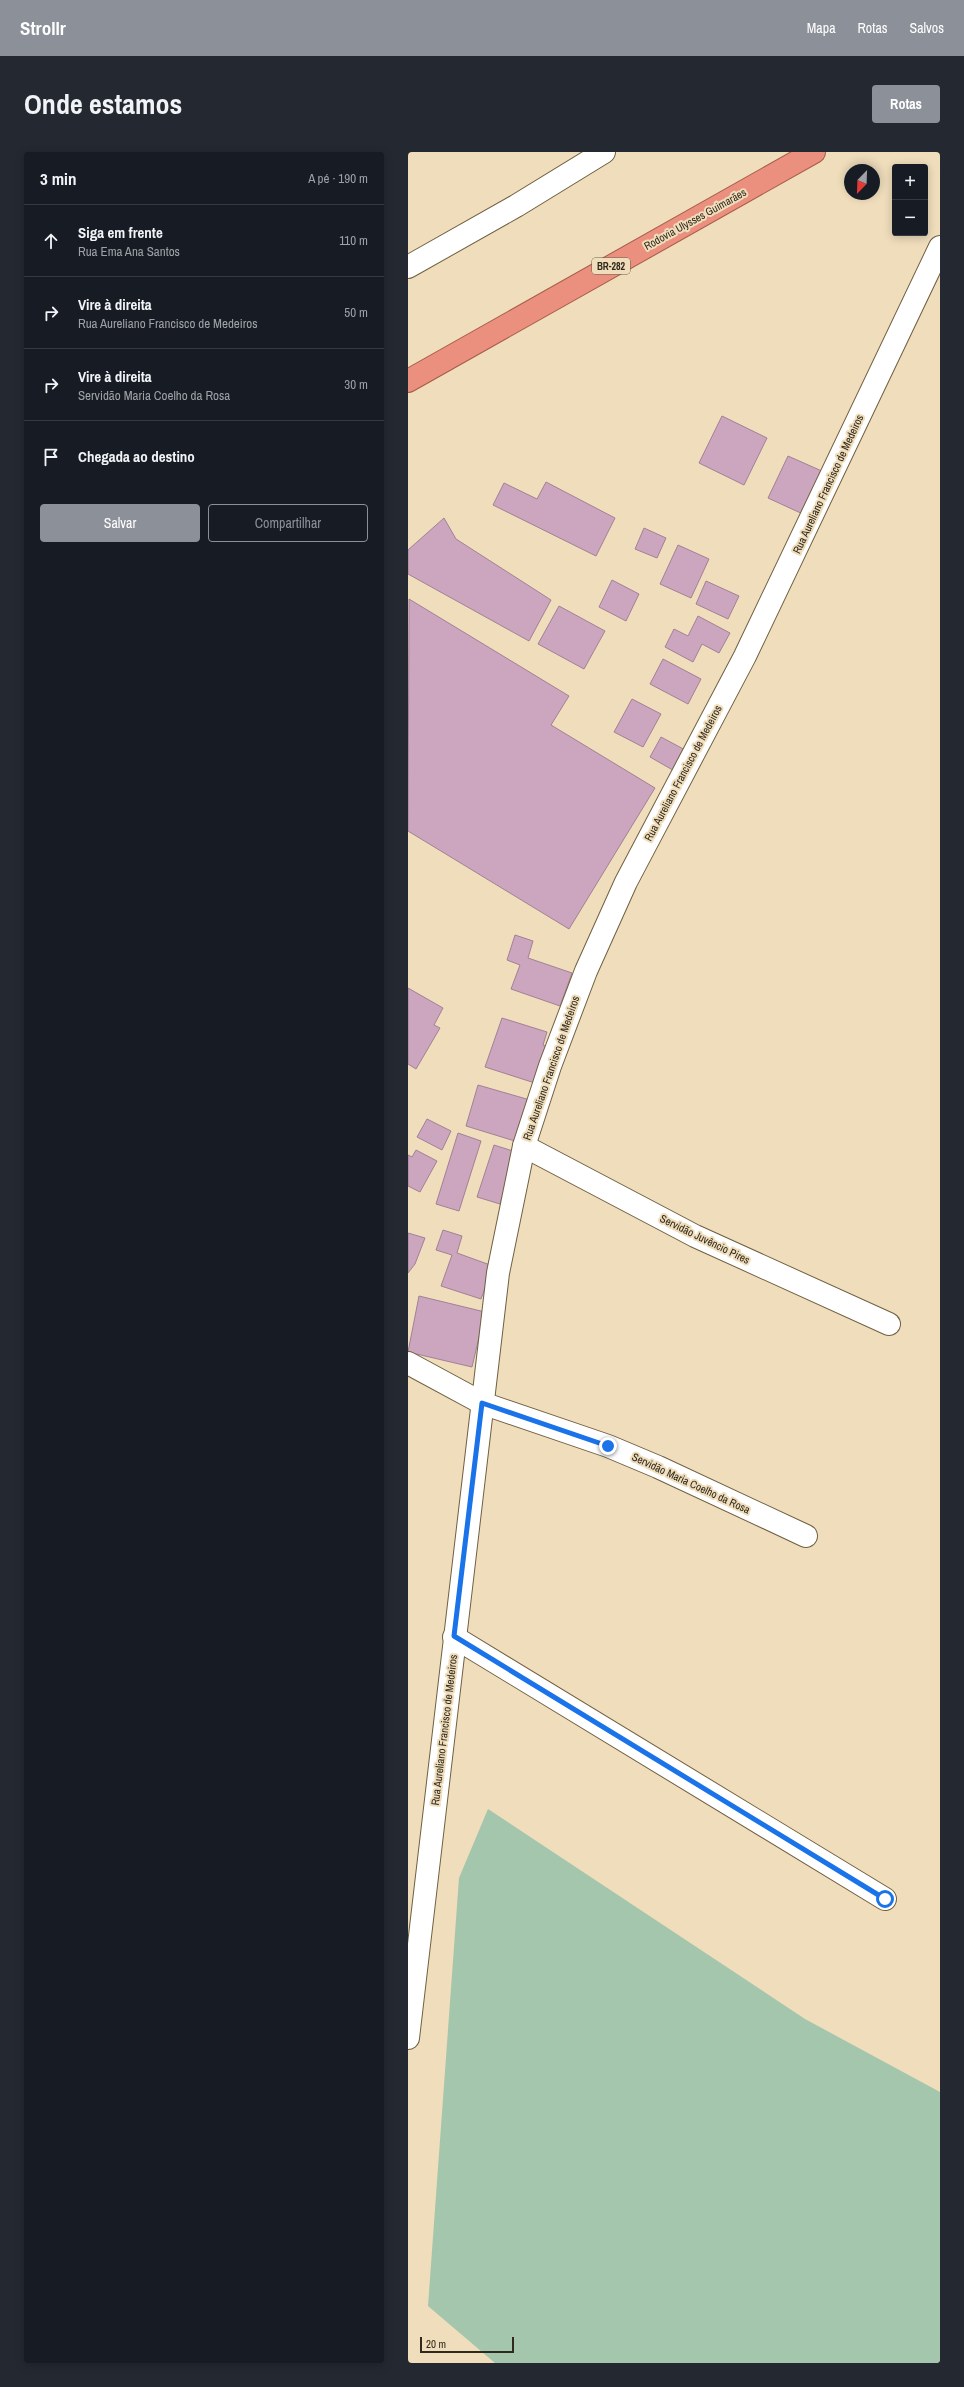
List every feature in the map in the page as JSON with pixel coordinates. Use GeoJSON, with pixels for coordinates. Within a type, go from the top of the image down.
{"type":"FeatureCollection","features":[{"type":"Feature","properties":{"kind":"highway","name":"Rodovia Ulysses Guimarães"},"geometry":{"type":"LineString","coordinates":[[408,381],[814,152]]}},
{"type":"Feature","properties":{"kind":"street"},"geometry":{"type":"LineString","coordinates":[[408,267],[516,206],[604,152]]}},
{"type":"Feature","properties":{"kind":"street","name":"Rua Aureliano Francisco de Medeiros"},"geometry":{"type":"LineString","coordinates":[[408,2038],[454,1636],[498,1273],[524,1146],[550,1066],[586,971],[626,882],[755,635],[940,246]]}},
{"type":"Feature","properties":{"kind":"street","name":"Servidão Juvêncio Pires"},"geometry":{"type":"LineString","coordinates":[[524,1146],[695,1236],[889,1324]]}},
{"type":"Feature","properties":{"kind":"street","name":"Servidão Maria Coelho da Rosa"},"geometry":{"type":"LineString","coordinates":[[408,1363],[482,1403],[608,1446],[644,1461],[806,1536]]}},
{"type":"Feature","properties":{"kind":"street"},"geometry":{"type":"LineString","coordinates":[[454,1636],[885,1899]]}},
{"type":"Feature","properties":{"kind":"green space"},"geometry":{"type":"Polygon","coordinates":[[[488,1809],[805,2019],[940,2092],[940,2363],[495,2363],[428,2306],[459,1878],[488,1809]]]}},
{"type":"Feature","properties":{"kind":"building"},"geometry":{"type":"Polygon","coordinates":[[[722,416],[767,438],[744,485],[699,463],[722,416]]]}},
{"type":"Feature","properties":{"kind":"building"},"geometry":{"type":"Polygon","coordinates":[[[788,456],[824,472],[805,515],[768,498],[788,456]]]}},
{"type":"Feature","properties":{"kind":"building"},"geometry":{"type":"Polygon","coordinates":[[[546,482],[615,518],[596,556],[493,505],[504,483],[537,499],[546,482]]]}},
{"type":"Feature","properties":{"kind":"building"},"geometry":{"type":"Polygon","coordinates":[[[444,518],[456,539],[551,600],[529,641],[408,574],[408,550],[444,518]]]}},
{"type":"Feature","properties":{"kind":"building"},"geometry":{"type":"Polygon","coordinates":[[[644,528],[666,538],[657,558],[635,549],[644,528]]]}},
{"type":"Feature","properties":{"kind":"building"},"geometry":{"type":"Polygon","coordinates":[[[678,545],[709,559],[691,598],[660,584],[678,545]]]}},
{"type":"Feature","properties":{"kind":"building"},"geometry":{"type":"Polygon","coordinates":[[[612,580],[639,594],[626,621],[599,607],[612,580]]]}},
{"type":"Feature","properties":{"kind":"building"},"geometry":{"type":"Polygon","coordinates":[[[706,581],[739,596],[728,619],[696,604],[706,581]]]}},
{"type":"Feature","properties":{"kind":"building"},"geometry":{"type":"Polygon","coordinates":[[[409,599],[569,696],[551,725],[655,788],[569,929],[408,831],[409,599]]]}},
{"type":"Feature","properties":{"kind":"building"},"geometry":{"type":"Polygon","coordinates":[[[559,606],[605,631],[584,669],[538,644],[559,606]]]}},
{"type":"Feature","properties":{"kind":"building"},"geometry":{"type":"Polygon","coordinates":[[[698,616],[730,633],[719,653],[702,644],[693,662],[665,647],[674,629],[688,636],[698,616]]]}},
{"type":"Feature","properties":{"kind":"building"},"geometry":{"type":"Polygon","coordinates":[[[663,659],[701,679],[688,704],[650,684],[663,659]]]}},
{"type":"Feature","properties":{"kind":"building"},"geometry":{"type":"Polygon","coordinates":[[[632,699],[661,714],[643,747],[614,732],[632,699]]]}},
{"type":"Feature","properties":{"kind":"building"},"geometry":{"type":"Polygon","coordinates":[[[661,737],[689,752],[678,773],[650,757],[661,737]]]}},
{"type":"Feature","properties":{"kind":"building"},"geometry":{"type":"Polygon","coordinates":[[[515,935],[533,941],[528,958],[572,973],[560,1006],[511,989],[520,965],[507,960],[515,935]]]}},
{"type":"Feature","properties":{"kind":"building"},"geometry":{"type":"Polygon","coordinates":[[[408,988],[443,1008],[434,1025],[440,1028],[416,1069],[408,1064],[408,988]]]}},
{"type":"Feature","properties":{"kind":"building"},"geometry":{"type":"Polygon","coordinates":[[[502,1018],[547,1032],[543,1045],[550,1048],[538,1084],[485,1067],[502,1018]]]}},
{"type":"Feature","properties":{"kind":"building"},"geometry":{"type":"Polygon","coordinates":[[[478,1085],[530,1100],[518,1142],[466,1126],[478,1085]]]}},
{"type":"Feature","properties":{"kind":"building"},"geometry":{"type":"Polygon","coordinates":[[[427,1119],[451,1131],[442,1150],[417,1137],[427,1119]]]}},
{"type":"Feature","properties":{"kind":"building"},"geometry":{"type":"Polygon","coordinates":[[[458,1133],[481,1141],[459,1211],[436,1204],[458,1133]]]}},
{"type":"Feature","properties":{"kind":"building"},"geometry":{"type":"Polygon","coordinates":[[[494,1145],[516,1152],[500,1204],[477,1197],[494,1145]]]}},
{"type":"Feature","properties":{"kind":"building"},"geometry":{"type":"Polygon","coordinates":[[[416,1150],[437,1161],[420,1192],[408,1186],[408,1155],[412,1157],[416,1150]]]}},
{"type":"Feature","properties":{"kind":"building"},"geometry":{"type":"Polygon","coordinates":[[[443,1230],[462,1236],[457,1253],[493,1266],[481,1299],[441,1286],[452,1255],[436,1250],[443,1230]]]}},
{"type":"Feature","properties":{"kind":"building"},"geometry":{"type":"Polygon","coordinates":[[[408,1233],[425,1238],[415,1264],[408,1273],[408,1233]]]}},
{"type":"Feature","properties":{"kind":"building"},"geometry":{"type":"Polygon","coordinates":[[[419,1296],[485,1312],[472,1367],[408,1352],[419,1296]]]}},
{"type":"Feature","properties":{"kind":"route"},"geometry":{"type":"LineString","coordinates":[[608,1446],[482,1403],[454,1636],[885,1899]]}}]}
